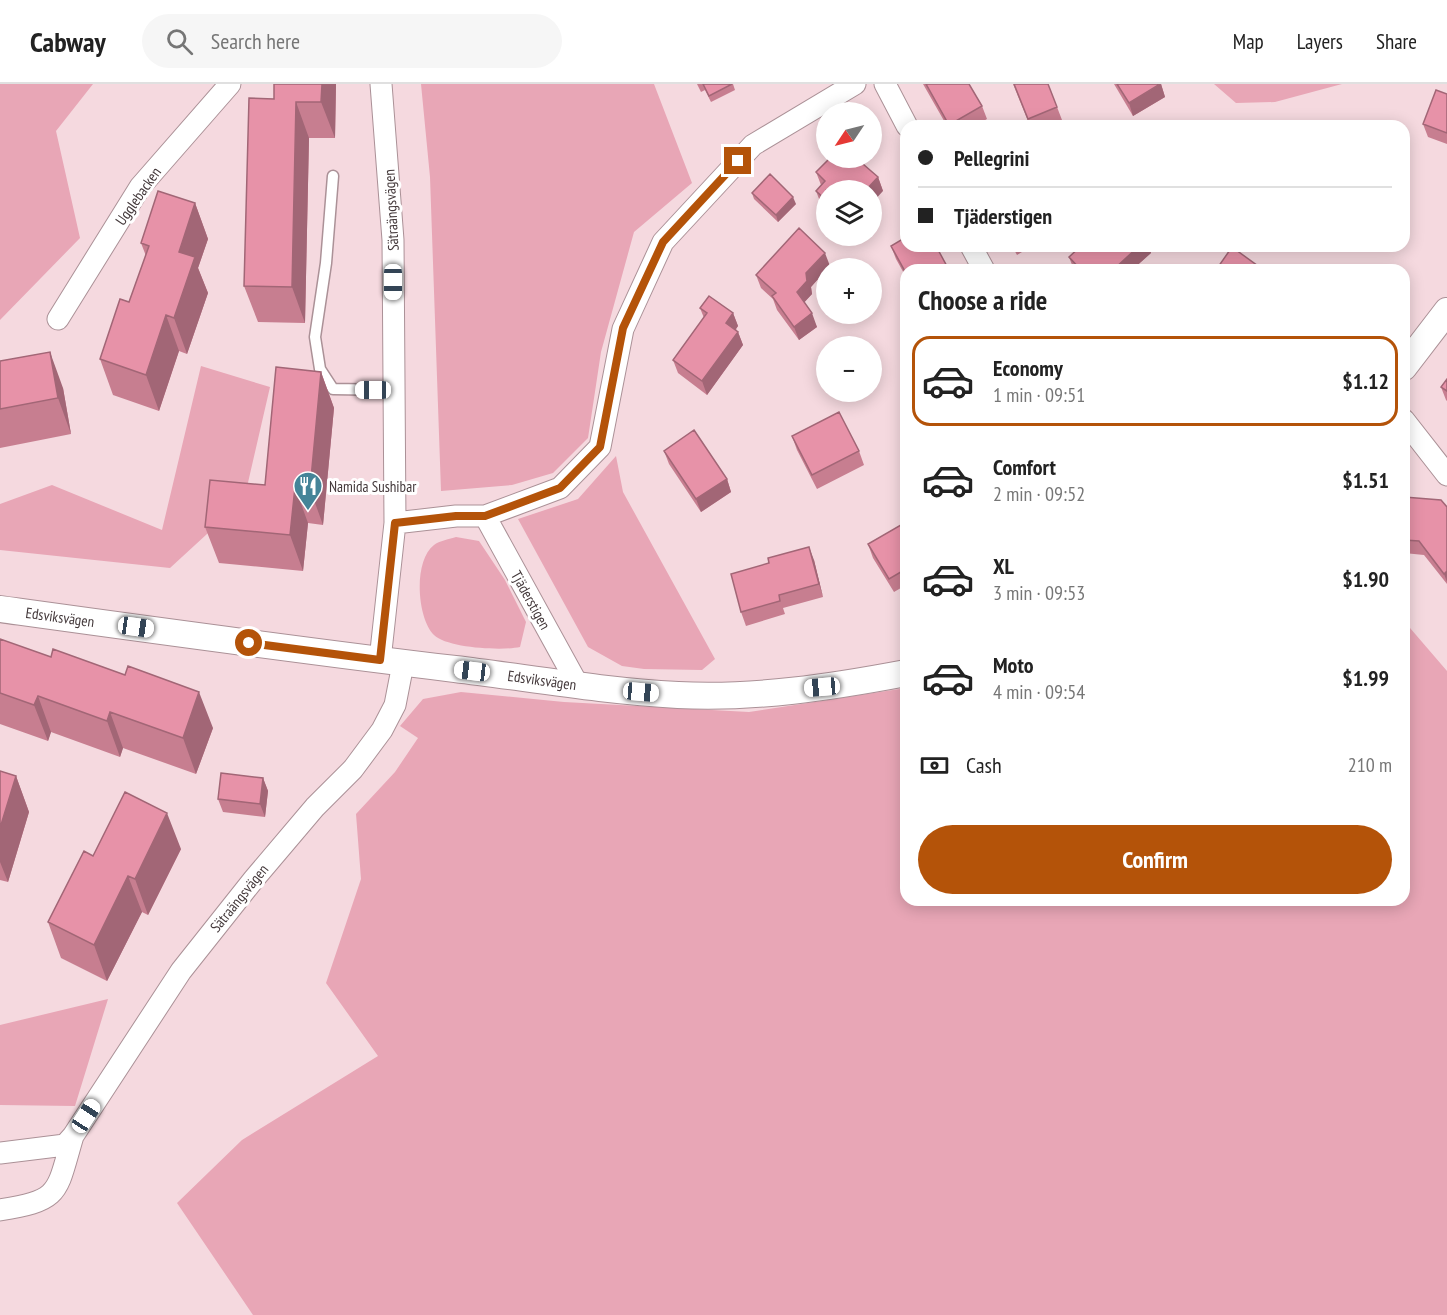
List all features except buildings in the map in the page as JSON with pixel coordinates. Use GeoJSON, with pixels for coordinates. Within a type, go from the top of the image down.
{"type":"FeatureCollection","features":[{"type":"Feature","properties":{"kind":"street","name":"Ugglebacken"},"geometry":{"type":"LineString","coordinates":[[58,319],[140,187],[230,84]]}},
{"type":"Feature","properties":{"kind":"street","name":"Sätraängsvägen"},"geometry":{"type":"LineString","coordinates":[[0,1210],[45,1200],[55,1190],[73,1136],[181,971],[315,807],[353,769],[382,730],[395,705],[392,662],[395,523],[393,240],[381,84]]}},
{"type":"Feature","properties":{"kind":"street"},"geometry":{"type":"LineString","coordinates":[[395,523],[456,516],[485,516],[560,488],[600,447],[623,328],[663,242],[753,145],[855,84]]}},
{"type":"Feature","properties":{"kind":"street"},"geometry":{"type":"LineString","coordinates":[[885,84],[904,120]]}},
{"type":"Feature","properties":{"kind":"street"},"geometry":{"type":"LineString","coordinates":[[1410,359],[1447,311]]}},
{"type":"Feature","properties":{"kind":"street"},"geometry":{"type":"LineString","coordinates":[[1410,428],[1447,475]]}},
{"type":"Feature","properties":{"kind":"street","name":"Tjäderstigen"},"geometry":{"type":"LineString","coordinates":[[485,516],[578,685]]}},
{"type":"Feature","properties":{"kind":"street","name":"Edsviksvägen"},"geometry":{"type":"LineString","coordinates":[[0,609],[392,662],[680,695],[758,693],[843,685],[900,674]]}},
{"type":"Feature","properties":{"kind":"street"},"geometry":{"type":"LineString","coordinates":[[0,1153],[65,1145],[73,1136]]}},
{"type":"Feature","properties":{"kind":"lane"},"geometry":{"type":"LineString","coordinates":[[333,176],[326,262],[315,337],[320,369],[333,389],[394,390]]}},
{"type":"Feature","properties":{"kind":"shaded area"},"geometry":{"type":"Polygon","coordinates":[[[0,84],[93,84],[56,131],[80,238],[0,320],[0,84]]]}},
{"type":"Feature","properties":{"kind":"shaded area"},"geometry":{"type":"Polygon","coordinates":[[[421,84],[654,84],[692,183],[634,232],[601,352],[588,438],[553,473],[512,485],[441,491],[430,177],[421,84]]]}},
{"type":"Feature","properties":{"kind":"shaded area"},"geometry":{"type":"Polygon","coordinates":[[[1214,84],[1342,84],[1275,102],[1236,103],[1214,84]]]}},
{"type":"Feature","properties":{"kind":"shaded area"},"geometry":{"type":"Polygon","coordinates":[[[201,366],[270,387],[244,500],[170,568],[0,550],[0,504],[52,485],[162,530],[201,366]]]}},
{"type":"Feature","properties":{"kind":"shaded area"},"geometry":{"type":"Polygon","coordinates":[[[616,456],[623,492],[715,659],[702,670],[644,669],[622,666],[588,647],[518,519],[578,499],[616,456]]]}},
{"type":"Feature","properties":{"kind":"shaded area"},"geometry":{"type":"Polygon","coordinates":[[[456,537],[479,541],[505,580],[526,622],[520,647],[462,646],[441,639],[434,635],[428,627],[421,603],[420,576],[423,563],[427,553],[434,545],[456,537]]]}},
{"type":"Feature","properties":{"kind":"shaded area"},"geometry":{"type":"Polygon","coordinates":[[[1410,628],[1447,671],[1447,1315],[253,1315],[177,1203],[242,1140],[378,1056],[326,983],[361,879],[356,814],[395,772],[418,738],[400,726],[423,699],[461,692],[564,702],[749,712],[900,689],[900,906],[1410,906],[1410,628]]]}},
{"type":"Feature","properties":{"kind":"shaded area"},"geometry":{"type":"Polygon","coordinates":[[[108,999],[75,1106],[0,1105],[0,1025],[108,999]]]}},
{"type":"Feature","properties":{"kind":"place","name":"Namida Sushibar"},"geometry":{"type":"Point","coordinates":[308,512]}},
{"type":"Feature","properties":{"kind":"route"},"geometry":{"type":"LineString","coordinates":[[249,643],[380,660],[395,523],[456,516],[485,516],[560,488],[600,447],[623,328],[663,242],[738,161]]}}]}
